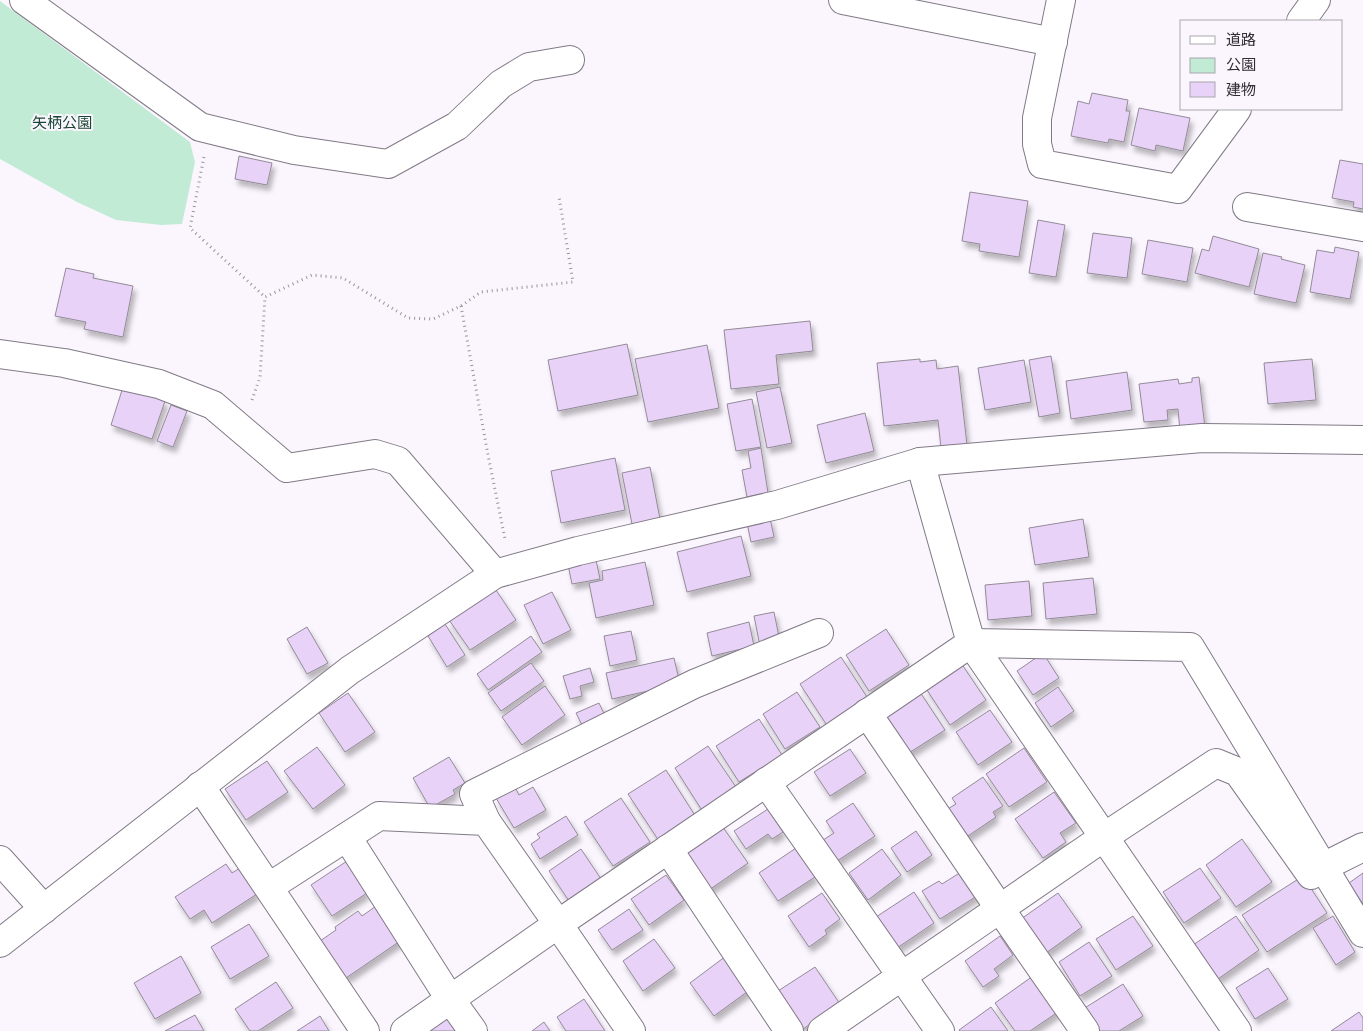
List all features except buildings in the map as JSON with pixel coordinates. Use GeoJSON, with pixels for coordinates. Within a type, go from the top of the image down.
{"type":"FeatureCollection","features":[{"type":"Feature","properties":{"kind":"street"},"geometry":{"type":"LineString","coordinates":[[24,0],[200,127],[294,150],[388,164],[456,126],[501,84],[529,67],[570,60]]}},
{"type":"Feature","properties":{"kind":"street"},"geometry":{"type":"LineString","coordinates":[[843,0],[1053,42]]}},
{"type":"Feature","properties":{"kind":"street"},"geometry":{"type":"LineString","coordinates":[[1061,0],[1037,118],[1037,144],[1042,164],[1178,189],[1236,110]]}},
{"type":"Feature","properties":{"kind":"street"},"geometry":{"type":"LineString","coordinates":[[1302,20],[1316,0]]}},
{"type":"Feature","properties":{"kind":"street"},"geometry":{"type":"LineString","coordinates":[[1247,207],[1363,227]]}},
{"type":"Feature","properties":{"kind":"street"},"geometry":{"type":"LineString","coordinates":[[0,354],[64,363],[159,384],[213,405],[287,468],[375,454],[398,461],[503,572]]}},
{"type":"Feature","properties":{"kind":"street"},"geometry":{"type":"LineString","coordinates":[[0,943],[350,670],[503,572],[578,551],[778,505],[920,462],[1202,438],[1363,440]]}},
{"type":"Feature","properties":{"kind":"street"},"geometry":{"type":"LineString","coordinates":[[920,462],[971,643],[1238,1031]]}},
{"type":"Feature","properties":{"kind":"street"},"geometry":{"type":"LineString","coordinates":[[631,1031],[486,821],[474,794],[694,684],[819,633]]}},
{"type":"Feature","properties":{"kind":"street"},"geometry":{"type":"LineString","coordinates":[[405,1031],[558,924],[971,643],[1190,647],[1363,933]]}},
{"type":"Feature","properties":{"kind":"street"},"geometry":{"type":"LineString","coordinates":[[868,713],[1085,1031]]}},
{"type":"Feature","properties":{"kind":"street"},"geometry":{"type":"LineString","coordinates":[[822,1031],[1104,837],[1216,763],[1238,772],[1311,875],[1323,867],[1363,848]]}},
{"type":"Feature","properties":{"kind":"street"},"geometry":{"type":"LineString","coordinates":[[766,782],[940,1031]]}},
{"type":"Feature","properties":{"kind":"street"},"geometry":{"type":"LineString","coordinates":[[200,786],[365,1031]]}},
{"type":"Feature","properties":{"kind":"street"},"geometry":{"type":"LineString","coordinates":[[269,887],[379,816],[486,821]]}},
{"type":"Feature","properties":{"kind":"street"},"geometry":{"type":"LineString","coordinates":[[347,837],[450,999],[473,1031]]}},
{"type":"Feature","properties":{"kind":"street"},"geometry":{"type":"LineString","coordinates":[[668,849],[789,1031]]}},
{"type":"Feature","properties":{"kind":"street"},"geometry":{"type":"LineString","coordinates":[[0,860],[44,908]]}},
{"type":"Feature","properties":{"kind":"path"},"geometry":{"type":"LineString","coordinates":[[210,130],[190,228],[266,297]]}},
{"type":"Feature","properties":{"kind":"path"},"geometry":{"type":"LineString","coordinates":[[266,297],[312,275],[342,278],[408,318],[433,319],[461,306],[481,292],[573,282],[559,197]]}},
{"type":"Feature","properties":{"kind":"path"},"geometry":{"type":"LineString","coordinates":[[242,429],[260,377],[266,297]]}},
{"type":"Feature","properties":{"kind":"path"},"geometry":{"type":"LineString","coordinates":[[461,306],[488,455],[503,572]]}},
{"type":"Feature","properties":{"kind":"green space","name":"矢柄公園"},"geometry":{"type":"Polygon","coordinates":[[[0,1],[190,142],[195,162],[182,224],[161,225],[116,220],[77,202],[0,159],[0,1]]]}}]}
